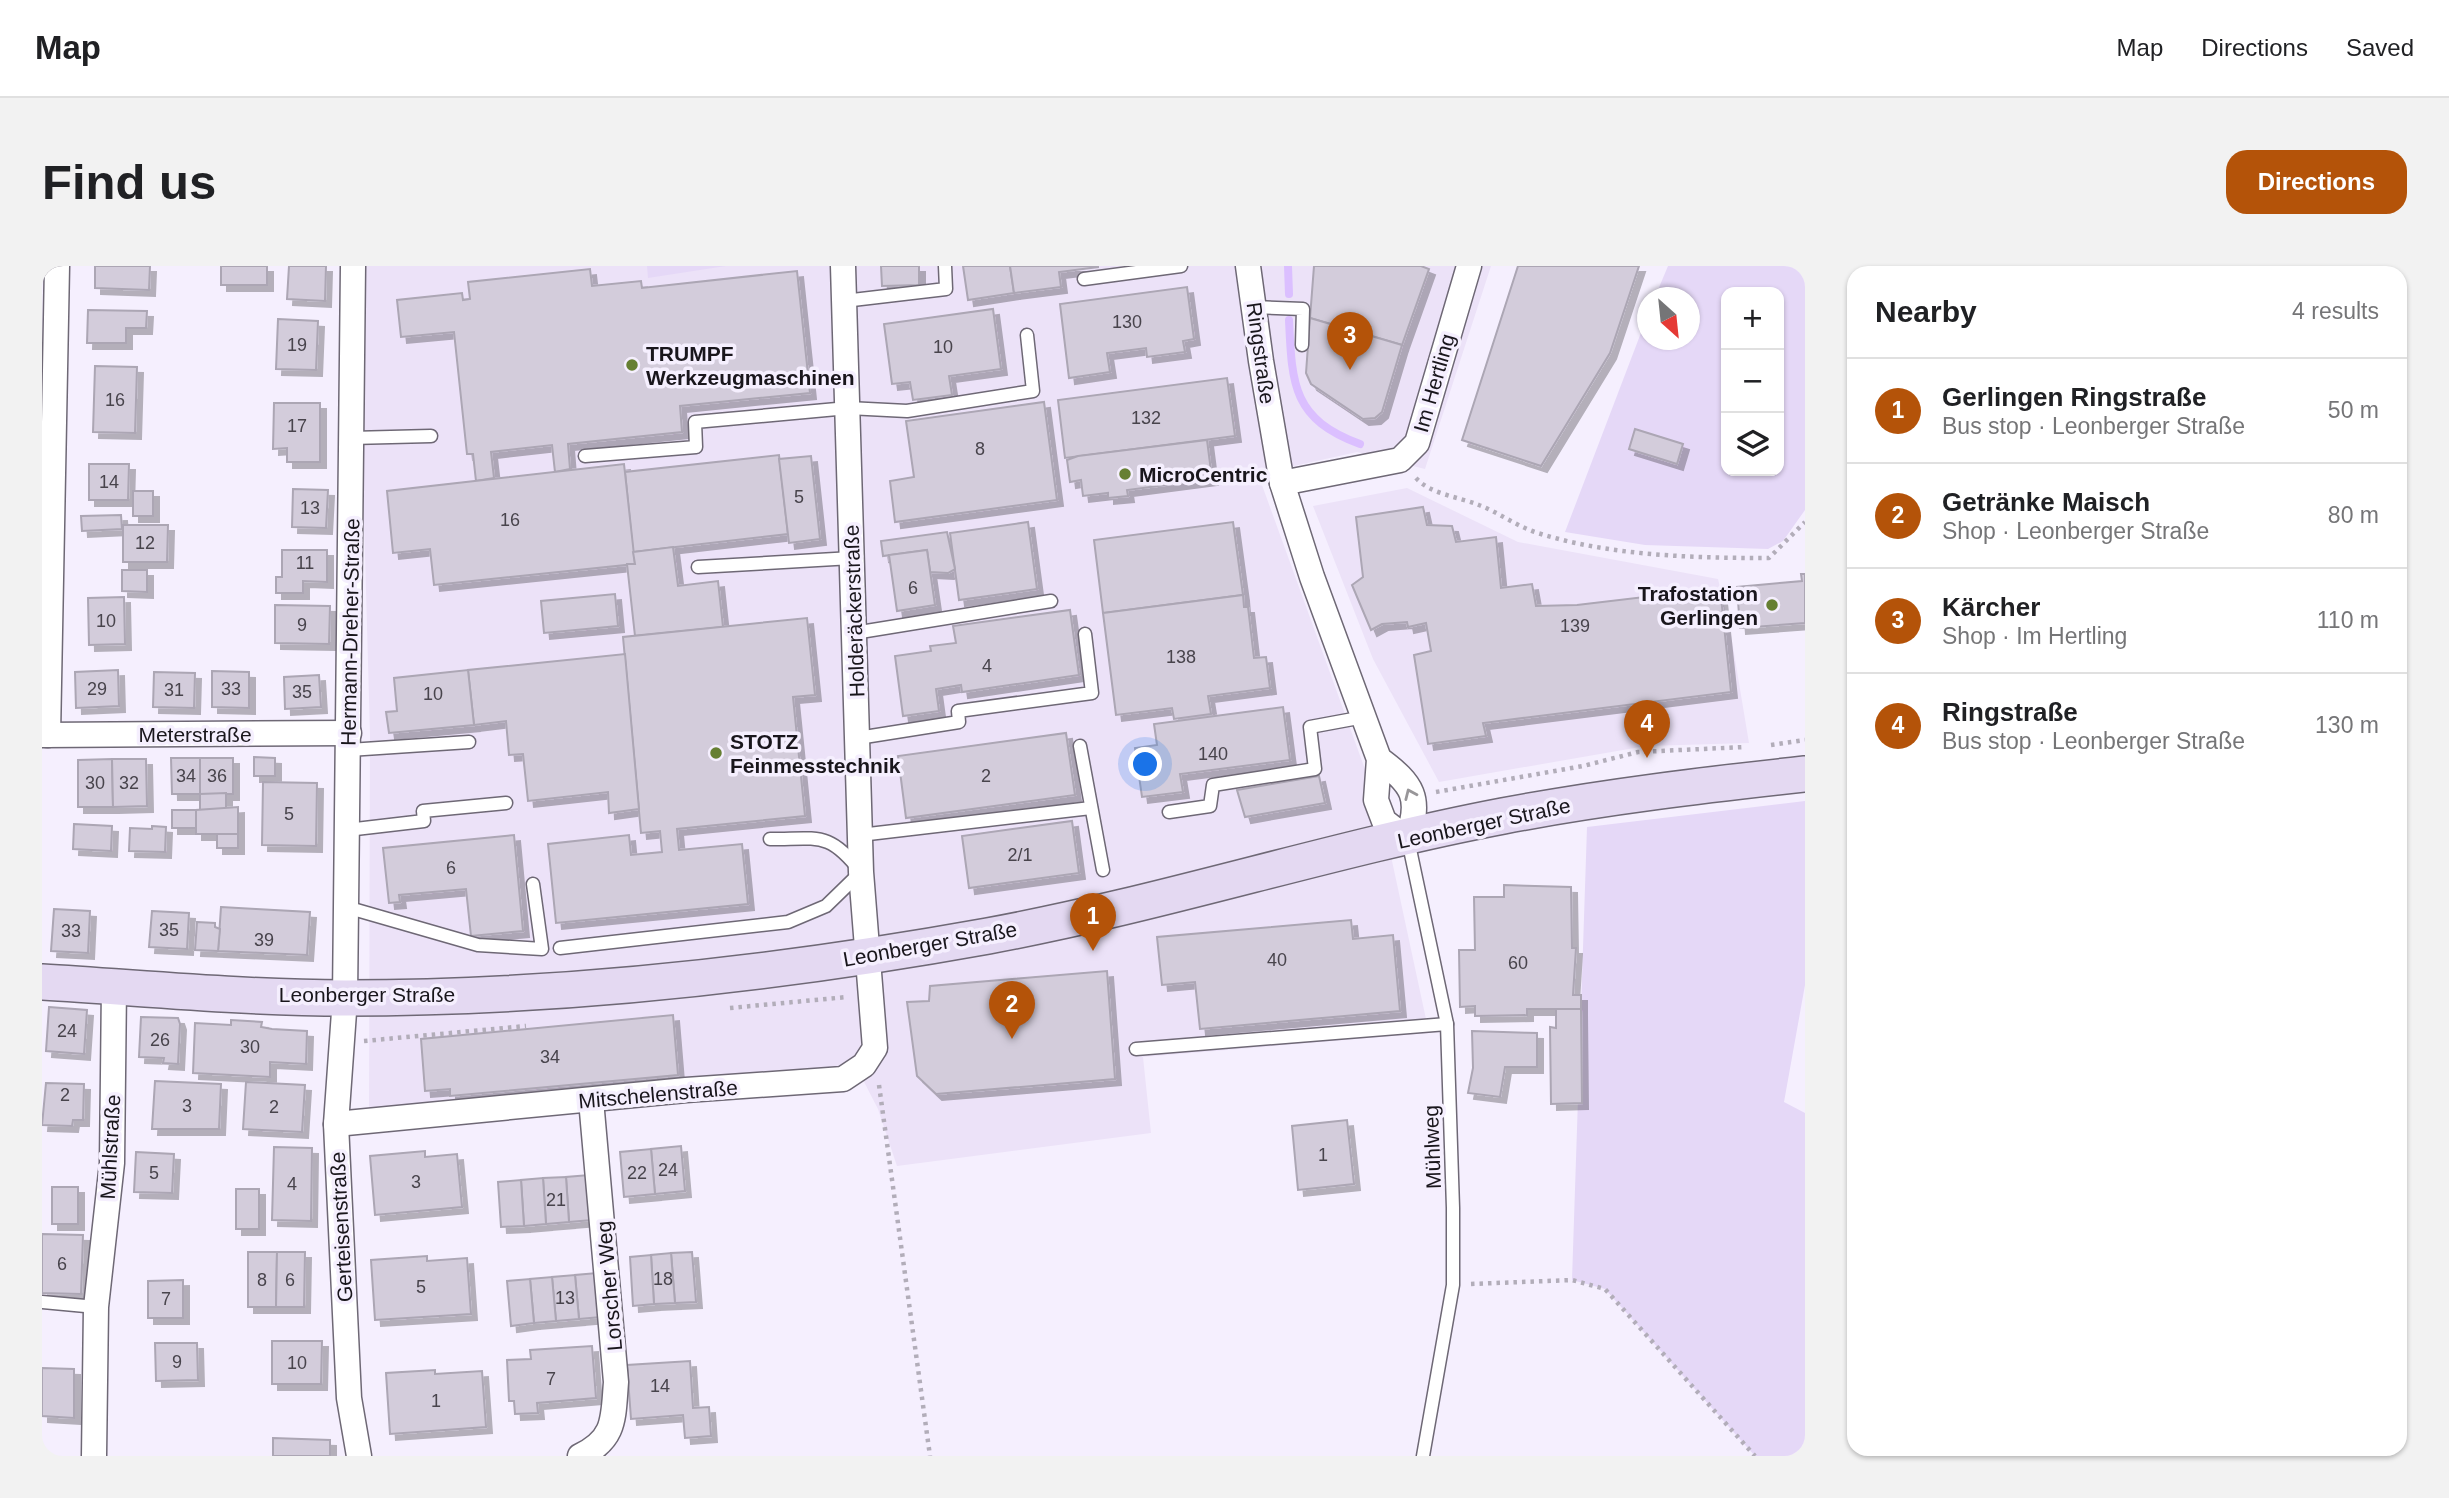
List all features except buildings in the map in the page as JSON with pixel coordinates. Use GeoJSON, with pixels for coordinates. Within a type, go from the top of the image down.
{"type":"FeatureCollection","features":[{"type":"Feature","properties":{"kind":"main road","name":"Leonberger Straße"},"geometry":{"type":"LineString","coordinates":[[42,982],[345,998],[574,989],[720,976],[867,956],[1124,909],[1500,817],[1643,793],[1805,774]]}},
{"type":"Feature","properties":{"kind":"street"},"geometry":{"type":"LineString","coordinates":[[45,735],[57,266]]}},
{"type":"Feature","properties":{"kind":"street","name":"Hermann-Dreher-Straße"},"geometry":{"type":"LineString","coordinates":[[345,998],[353,266]]}},
{"type":"Feature","properties":{"kind":"street","name":"Holderäckerstraße"},"geometry":{"type":"LineString","coordinates":[[843,266],[861,872],[867,956]]}},
{"type":"Feature","properties":{"kind":"street","name":"Ringstraße"},"geometry":{"type":"LineString","coordinates":[[1248,266],[1282,483],[1312,577],[1379,758],[1376,800],[1384,821],[1407,839]]}},
{"type":"Feature","properties":{"kind":"street","name":"Im Hertling"},"geometry":{"type":"LineString","coordinates":[[1400,460],[1417,443],[1468,266]]}},
{"type":"Feature","properties":{"kind":"street"},"geometry":{"type":"LineString","coordinates":[[1282,483],[1400,460]]}},
{"type":"Feature","properties":{"kind":"street","name":"Meterstraße"},"geometry":{"type":"LineString","coordinates":[[45,735],[349,742]]}},
{"type":"Feature","properties":{"kind":"street","name":"Ringstraße"},"geometry":{"type":"LineString","coordinates":[[1379,758],[1399,774],[1413,795]]}},
{"type":"Feature","properties":{"kind":"street"},"geometry":{"type":"LineString","coordinates":[[1407,839],[1417,813],[1413,795]]}},
{"type":"Feature","properties":{"kind":"street","name":"Mitschelenstraße"},"geometry":{"type":"LineString","coordinates":[[336,1124],[843,1079],[864,1065],[875,1048],[867,956]]}},
{"type":"Feature","properties":{"kind":"street","name":"Mühlstraße"},"geometry":{"type":"LineString","coordinates":[[94,1456],[96,1307],[113,1163],[114,986]]}},
{"type":"Feature","properties":{"kind":"street","name":"Gerteisenstraße"},"geometry":{"type":"LineString","coordinates":[[345,998],[336,1124],[349,1398],[359,1456]]}},
{"type":"Feature","properties":{"kind":"street","name":"Lorscher Weg"},"geometry":{"type":"LineString","coordinates":[[580,1456],[599,1446],[612,1428],[617,1382],[591,1100]]}},
{"type":"Feature","properties":{"kind":"lane"},"geometry":{"type":"LineString","coordinates":[[844,301],[946,289],[945,266]]}},
{"type":"Feature","properties":{"kind":"lane"},"geometry":{"type":"LineString","coordinates":[[1084,279],[1181,266]]}},
{"type":"Feature","properties":{"kind":"lane"},"geometry":{"type":"LineString","coordinates":[[1254,307],[1303,309],[1302,345]]}},
{"type":"Feature","properties":{"kind":"lane"},"geometry":{"type":"LineString","coordinates":[[584,456],[696,447],[695,422],[848,408],[907,411],[1033,391],[1027,335]]}},
{"type":"Feature","properties":{"kind":"lane"},"geometry":{"type":"LineString","coordinates":[[351,438],[431,436]]}},
{"type":"Feature","properties":{"kind":"lane"},"geometry":{"type":"LineString","coordinates":[[698,568],[852,558]]}},
{"type":"Feature","properties":{"kind":"lane"},"geometry":{"type":"LineString","coordinates":[[855,633],[1051,601]]}},
{"type":"Feature","properties":{"kind":"lane"},"geometry":{"type":"LineString","coordinates":[[858,738],[959,722],[958,711],[1092,693],[1085,634]]}},
{"type":"Feature","properties":{"kind":"lane"},"geometry":{"type":"LineString","coordinates":[[1169,812],[1210,806],[1213,785],[1315,769],[1310,727],[1364,717]]}},
{"type":"Feature","properties":{"kind":"lane"},"geometry":{"type":"LineString","coordinates":[[349,742],[469,741]]}},
{"type":"Feature","properties":{"kind":"lane"},"geometry":{"type":"LineString","coordinates":[[1080,746],[1103,870]]}},
{"type":"Feature","properties":{"kind":"lane"},"geometry":{"type":"LineString","coordinates":[[347,830],[424,821],[423,811],[506,803]]}},
{"type":"Feature","properties":{"kind":"lane"},"geometry":{"type":"LineString","coordinates":[[860,835],[1091,808]]}},
{"type":"Feature","properties":{"kind":"lane"},"geometry":{"type":"LineString","coordinates":[[560,948],[788,922],[826,906],[861,872],[842,847],[821,839],[770,839]]}},
{"type":"Feature","properties":{"kind":"lane","name":"Mühlweg"},"geometry":{"type":"LineString","coordinates":[[1407,839],[1447,1024],[1453,1285],[1423,1456]]}},
{"type":"Feature","properties":{"kind":"lane"},"geometry":{"type":"LineString","coordinates":[[346,907],[478,945],[542,949],[533,884]]}},
{"type":"Feature","properties":{"kind":"lane"},"geometry":{"type":"LineString","coordinates":[[1136,1049],[1447,1024]]}},
{"type":"Feature","properties":{"kind":"lane"},"geometry":{"type":"LineString","coordinates":[[42,1302],[96,1307]]}},
{"type":"Feature","properties":{"kind":"path"},"geometry":{"type":"LineString","coordinates":[[1400,460],[1419,481],[1432,488],[1482,506],[1537,533],[1577,545],[1640,552],[1769,558],[1805,522]]}},
{"type":"Feature","properties":{"kind":"path"},"geometry":{"type":"LineString","coordinates":[[1766,745],[1805,740]]}},
{"type":"Feature","properties":{"kind":"path"},"geometry":{"type":"LineString","coordinates":[[1413,795],[1583,766],[1638,752],[1752,747]]}},
{"type":"Feature","properties":{"kind":"path"},"geometry":{"type":"LineString","coordinates":[[878,1080],[930,1456]]}},
{"type":"Feature","properties":{"kind":"path"},"geometry":{"type":"LineString","coordinates":[[1453,1285],[1572,1280],[1605,1289],[1755,1456]]}},
{"type":"Feature","properties":{"kind":"shaded area"},"geometry":{"type":"Polygon","coordinates":[[[357,266],[1491,266],[1425,469],[1357,452],[1258,474],[1383,819],[1429,1033],[1143,1057],[1151,1133],[897,1166],[878,1109],[861,1076],[369,1113],[370,734],[357,266]]]}},
{"type":"Feature","properties":{"kind":"shaded area"},"geometry":{"type":"Polygon","coordinates":[[[647,266],[726,266],[648,278],[647,266]]]}},
{"type":"Feature","properties":{"kind":"shaded area"},"geometry":{"type":"Polygon","coordinates":[[[1668,266],[1805,266],[1805,510],[1783,541],[1768,549],[1645,545],[1565,532],[1637,343],[1637,350],[1700,350],[1700,287],[1659,287],[1668,266]]]}},
{"type":"Feature","properties":{"kind":"shaded area"},"geometry":{"type":"Polygon","coordinates":[[[1407,488],[1518,542],[1718,579],[1731,635],[1749,743],[1646,746],[1439,782],[1373,659],[1313,506],[1407,488]]]}},
{"type":"Feature","properties":{"kind":"shaded area"},"geometry":{"type":"Polygon","coordinates":[[[1805,801],[1805,985],[1784,1102],[1805,1113],[1805,1456],[1755,1456],[1605,1289],[1572,1280],[1587,827],[1805,801]]]}},
{"type":"Feature","properties":{"kind":"waterway"},"geometry":{"type":"LineString","coordinates":[[1288,266],[1289,294]]}},
{"type":"Feature","properties":{"kind":"waterway"},"geometry":{"type":"LineString","coordinates":[[1289,320],[1292,364],[1300,397],[1321,423],[1360,444]]}},
{"type":"Feature","properties":{"kind":"place","name":"TRUMPF Werkzeugmaschinen"},"geometry":{"type":"Point","coordinates":[632,365]}},
{"type":"Feature","properties":{"kind":"place","name":"Kärcher"},"geometry":{"type":"Point","coordinates":[1350,370]}},
{"type":"Feature","properties":{"kind":"place","name":"MicroCentric"},"geometry":{"type":"Point","coordinates":[1125,474]}},
{"type":"Feature","properties":{"kind":"place","name":"Trafostation Gerlingen"},"geometry":{"type":"Point","coordinates":[1772,605]}},
{"type":"Feature","properties":{"kind":"place","name":"STOTZ Feinmesstechnik"},"geometry":{"type":"Point","coordinates":[716,753]}},
{"type":"Feature","properties":{"kind":"place","name":"Ringstraße"},"geometry":{"type":"Point","coordinates":[1647,758]}},
{"type":"Feature","properties":{"kind":"place","name":"Gerlingen Ringstraße"},"geometry":{"type":"Point","coordinates":[1093,951]}},
{"type":"Feature","properties":{"kind":"place","name":"Getränke Maisch"},"geometry":{"type":"Point","coordinates":[1012,1039]}}]}
